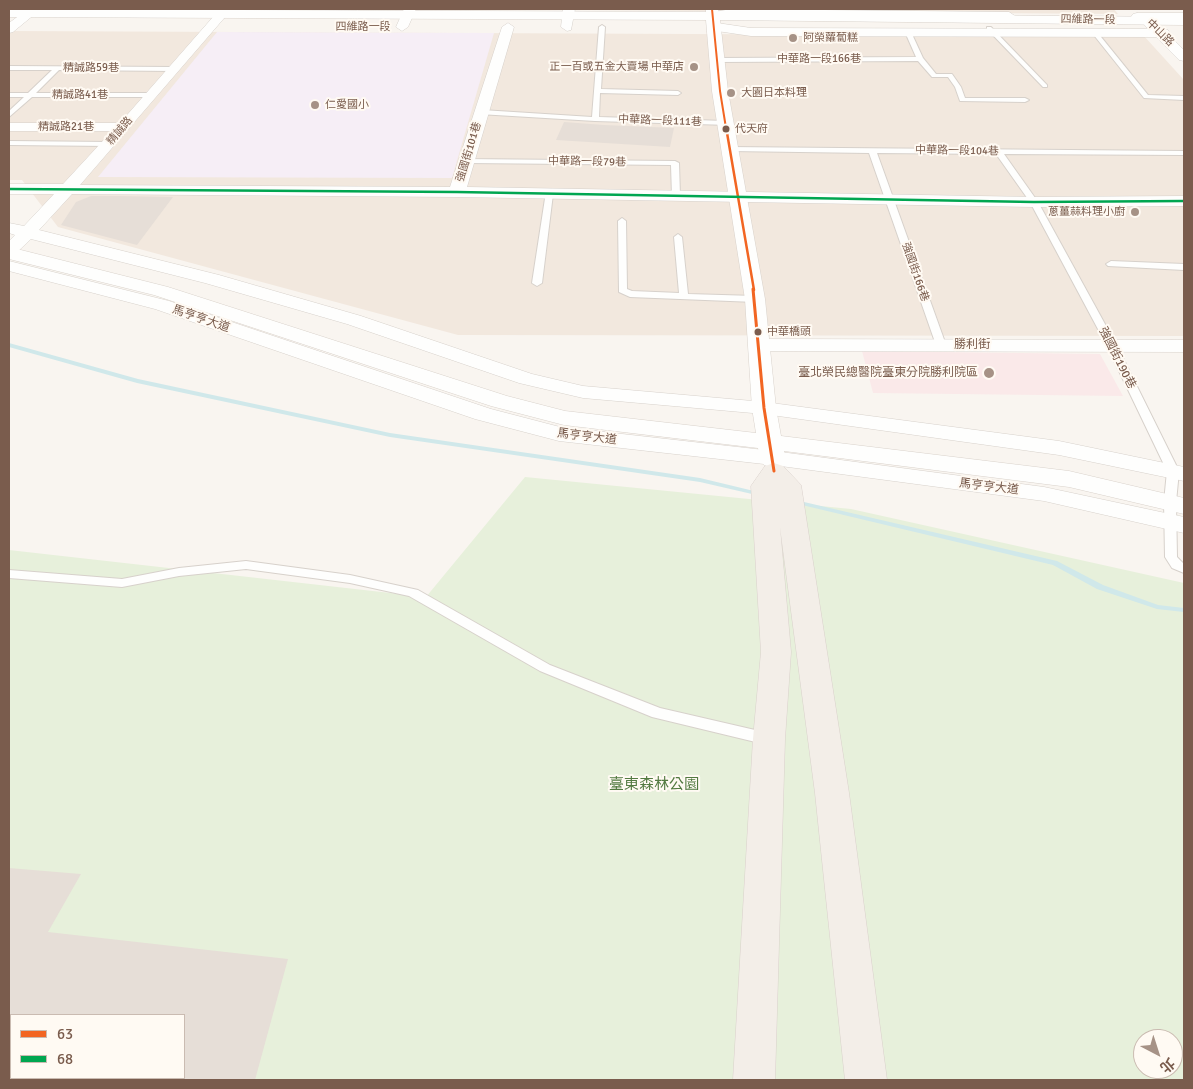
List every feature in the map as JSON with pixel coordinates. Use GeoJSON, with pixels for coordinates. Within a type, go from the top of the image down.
{"type":"FeatureCollection","features":[{"type":"Feature","properties":{"kind":"main road"},"geometry":{"type":"LineString","coordinates":[[754,1080],[769,739],[776,652],[764,486],[770,441]]}},
{"type":"Feature","properties":{"kind":"main road"},"geometry":{"type":"LineString","coordinates":[[770,441],[788,485],[832,793],[866,1080]]}},
{"type":"Feature","properties":{"kind":"street"},"geometry":{"type":"LineString","coordinates":[[10,24],[32,11],[224,11],[407,17],[568,17],[714,20],[726,123],[755,299],[770,441]]}},
{"type":"Feature","properties":{"kind":"street","name":"精誠路"},"geometry":{"type":"LineString","coordinates":[[14,241],[69,189],[224,11]]}},
{"type":"Feature","properties":{"kind":"street","name":"四維路一段"},"geometry":{"type":"LineString","coordinates":[[714,20],[731,13],[984,21],[1095,32],[1148,21],[1184,17]]}},
{"type":"Feature","properties":{"kind":"street","name":"四維路一段"},"geometry":{"type":"LineString","coordinates":[[10,24],[211,26],[407,17],[508,27],[568,17],[602,27],[714,20],[862,23],[1184,21]]}},
{"type":"Feature","properties":{"kind":"street","name":"四維路一段"},"geometry":{"type":"LineString","coordinates":[[714,20],[750,32],[908,32],[984,21]]}},
{"type":"Feature","properties":{"kind":"street","name":"四維路一段"},"geometry":{"type":"LineString","coordinates":[[1148,21],[1184,28]]}},
{"type":"Feature","properties":{"kind":"street","name":"四維路一段"},"geometry":{"type":"LineString","coordinates":[[1148,21],[1184,33]]}},
{"type":"Feature","properties":{"kind":"street","name":"中山路"},"geometry":{"type":"LineString","coordinates":[[1148,21],[1184,57]]}},
{"type":"Feature","properties":{"kind":"street","name":"強國街101巷"},"geometry":{"type":"LineString","coordinates":[[457,192],[508,27]]}},
{"type":"Feature","properties":{"kind":"street","name":"精誠路21巷"},"geometry":{"type":"LineString","coordinates":[[9,127],[124,127]]}},
{"type":"Feature","properties":{"kind":"street"},"geometry":{"type":"LineString","coordinates":[[9,189],[457,192],[1034,202],[1184,201]]}},
{"type":"Feature","properties":{"kind":"street","name":"馬亨亨大道"},"geometry":{"type":"LineString","coordinates":[[14,241],[205,283],[564,418],[928,460],[1069,479],[1178,497]]}},
{"type":"Feature","properties":{"kind":"street","name":"馬亨亨大道"},"geometry":{"type":"LineString","coordinates":[[14,241],[169,301]]}},
{"type":"Feature","properties":{"kind":"street","name":"馬亨亨大道"},"geometry":{"type":"LineString","coordinates":[[9,266],[169,301],[506,396],[583,392],[770,441],[1059,448],[1178,497]]}},
{"type":"Feature","properties":{"kind":"street","name":"勝利街"},"geometry":{"type":"LineString","coordinates":[[759,345],[1184,346]]}},
{"type":"Feature","properties":{"kind":"lane"},"geometry":{"type":"LineString","coordinates":[[984,21],[1046,86]]}},
{"type":"Feature","properties":{"kind":"lane"},"geometry":{"type":"LineString","coordinates":[[595,119],[602,27]]}},
{"type":"Feature","properties":{"kind":"lane"},"geometry":{"type":"LineString","coordinates":[[908,32],[920,59],[934,76],[950,75],[958,87],[962,100],[1025,100]]}},
{"type":"Feature","properties":{"kind":"lane"},"geometry":{"type":"LineString","coordinates":[[1095,32],[1146,97],[1184,98]]}},
{"type":"Feature","properties":{"kind":"lane","name":"中華路一段166巷"},"geometry":{"type":"LineString","coordinates":[[718,60],[920,59]]}},
{"type":"Feature","properties":{"kind":"lane","name":"精誠路59巷"},"geometry":{"type":"LineString","coordinates":[[9,68],[174,69]]}},
{"type":"Feature","properties":{"kind":"lane"},"geometry":{"type":"LineString","coordinates":[[9,115],[58,68]]}},
{"type":"Feature","properties":{"kind":"lane"},"geometry":{"type":"LineString","coordinates":[[597,91],[678,93]]}},
{"type":"Feature","properties":{"kind":"lane","name":"精誠路41巷"},"geometry":{"type":"LineString","coordinates":[[9,95],[150,96]]}},
{"type":"Feature","properties":{"kind":"lane","name":"中華路一段111巷"},"geometry":{"type":"LineString","coordinates":[[482,112],[595,119],[726,123]]}},
{"type":"Feature","properties":{"kind":"lane"},"geometry":{"type":"LineString","coordinates":[[9,143],[109,144]]}},
{"type":"Feature","properties":{"kind":"lane","name":"中華路一段104巷"},"geometry":{"type":"LineString","coordinates":[[730,149],[1184,154]]}},
{"type":"Feature","properties":{"kind":"lane","name":"強國街166巷"},"geometry":{"type":"LineString","coordinates":[[872,150],[941,345]]}},
{"type":"Feature","properties":{"kind":"lane","name":"強國街190巷"},"geometry":{"type":"LineString","coordinates":[[999,152],[1034,202],[1112,346],[1178,497]]}},
{"type":"Feature","properties":{"kind":"lane","name":"中華路一段79巷"},"geometry":{"type":"LineString","coordinates":[[466,161],[675,163],[676,196]]}},
{"type":"Feature","properties":{"kind":"lane"},"geometry":{"type":"LineString","coordinates":[[537,283],[549,194]]}},
{"type":"Feature","properties":{"kind":"lane"},"geometry":{"type":"LineString","coordinates":[[622,222],[622,290],[630,294],[755,299]]}},
{"type":"Feature","properties":{"kind":"lane"},"geometry":{"type":"LineString","coordinates":[[678,237],[684,296]]}},
{"type":"Feature","properties":{"kind":"lane"},"geometry":{"type":"LineString","coordinates":[[1111,264],[1184,267]]}},
{"type":"Feature","properties":{"kind":"lane"},"geometry":{"type":"LineString","coordinates":[[1178,497],[1171,557],[1177,565],[1184,569]]}},
{"type":"Feature","properties":{"kind":"lane"},"geometry":{"type":"LineString","coordinates":[[9,574],[122,583],[179,572],[246,566],[377,585],[413,593],[545,668],[657,713],[769,739]]}},
{"type":"Feature","properties":{"kind":"shaded area"},"geometry":{"type":"Polygon","coordinates":[[[449,9],[1114,9],[1118,14],[449,9]]]}},
{"type":"Feature","properties":{"kind":"shaded area"},"geometry":{"type":"Polygon","coordinates":[[[9,31],[1144,36],[1184,80],[1184,336],[458,335],[58,227],[22,180],[9,180],[9,31]]]}},
{"type":"Feature","properties":{"kind":"shaded area","name":"仁愛國小"},"geometry":{"type":"Polygon","coordinates":[[[217,32],[494,33],[452,178],[98,177],[217,32]]]}},
{"type":"Feature","properties":{"kind":"shaded area","name":"臺北榮民總醫院臺東分院勝利院區"},"geometry":{"type":"Polygon","coordinates":[[[862,351],[1100,354],[1123,396],[873,393],[862,351]]]}},
{"type":"Feature","properties":{"kind":"green space","name":"臺東森林公園"},"geometry":{"type":"Polygon","coordinates":[[[525,477],[851,509],[1184,583],[1184,1080],[9,1080],[9,550],[426,597],[525,477]]]}},
{"type":"Feature","properties":{"kind":"building"},"geometry":{"type":"Polygon","coordinates":[[[564,122],[674,128],[670,147],[556,140],[564,122]]]}},
{"type":"Feature","properties":{"kind":"building"},"geometry":{"type":"Polygon","coordinates":[[[91,196],[173,197],[137,245],[61,225],[76,202],[91,196]]]}},
{"type":"Feature","properties":{"kind":"building"},"geometry":{"type":"Polygon","coordinates":[[[9,868],[81,874],[48,932],[288,959],[255,1080],[184,1080],[185,1014],[9,1015],[9,868]]]}},
{"type":"Feature","properties":{"kind":"waterway"},"geometry":{"type":"LineString","coordinates":[[9,345],[137,381],[390,435],[700,480],[752,492]]}},
{"type":"Feature","properties":{"kind":"waterway"},"geometry":{"type":"LineString","coordinates":[[804,504],[1055,563],[1100,587],[1157,607],[1184,610]]}},
{"type":"Feature","properties":{"kind":"transit line","name":"63"},"geometry":{"type":"LineString","coordinates":[[712,9],[720,91],[755,299],[764,408],[774,471]]}},
{"type":"Feature","properties":{"kind":"transit line","name":"68"},"geometry":{"type":"LineString","coordinates":[[9,189],[457,192],[1034,202],[1184,201]]}},
{"type":"Feature","properties":{"kind":"place","name":"阿榮蘿蔔糕"},"geometry":{"type":"Point","coordinates":[793,38]}},
{"type":"Feature","properties":{"kind":"place","name":"正一百或五金大賣場 中華店"},"geometry":{"type":"Point","coordinates":[694,67]}},
{"type":"Feature","properties":{"kind":"place","name":"大園日本料理"},"geometry":{"type":"Point","coordinates":[731,93]}},
{"type":"Feature","properties":{"kind":"place","name":"仁愛國小"},"geometry":{"type":"Point","coordinates":[315,105]}},
{"type":"Feature","properties":{"kind":"place","name":"代天府"},"geometry":{"type":"Point","coordinates":[726,129]}},
{"type":"Feature","properties":{"kind":"place","name":"蔥薑蒜料理小廚"},"geometry":{"type":"Point","coordinates":[1135,212]}},
{"type":"Feature","properties":{"kind":"place","name":"中華橋頭"},"geometry":{"type":"Point","coordinates":[758,332]}},
{"type":"Feature","properties":{"kind":"place","name":"臺北榮民總醫院臺東分院勝利院區"},"geometry":{"type":"Point","coordinates":[989,373]}}]}
